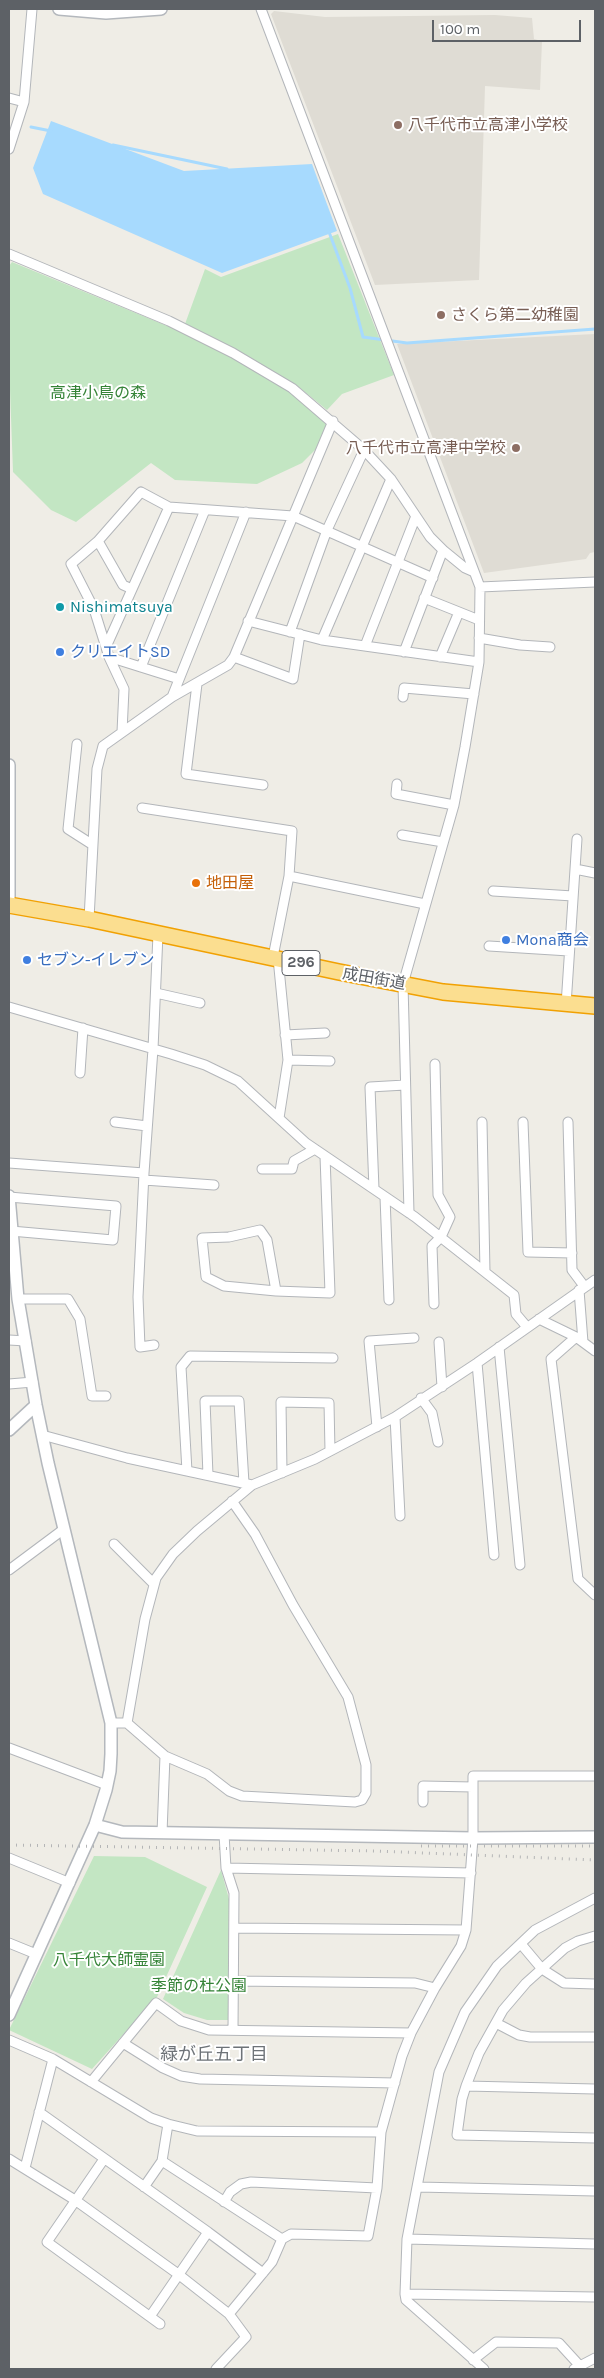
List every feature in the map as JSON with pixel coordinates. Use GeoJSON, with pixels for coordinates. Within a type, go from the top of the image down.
{"type":"FeatureCollection","features":[{"type":"Feature","properties":{"kind":"highway","name":"成田街道"},"geometry":{"type":"LineString","coordinates":[[9,904],[443,992],[595,1006]]}},
{"type":"Feature","properties":{"kind":"street"},"geometry":{"type":"LineString","coordinates":[[9,150],[24,102],[32,9]]}},
{"type":"Feature","properties":{"kind":"street"},"geometry":{"type":"LineString","coordinates":[[59,9],[124,13],[161,9]]}},
{"type":"Feature","properties":{"kind":"street"},"geometry":{"type":"LineString","coordinates":[[261,9],[480,587],[479,662],[454,805],[402,984],[409,1213]]}},
{"type":"Feature","properties":{"kind":"street"},"geometry":{"type":"LineString","coordinates":[[9,98],[24,102]]}},
{"type":"Feature","properties":{"kind":"street"},"geometry":{"type":"LineString","coordinates":[[9,254],[160,317],[233,353],[292,388],[333,421],[364,450],[391,479],[442,550],[465,568],[474,572]]}},
{"type":"Feature","properties":{"kind":"street"},"geometry":{"type":"LineString","coordinates":[[89,919],[97,770],[101,753],[108,740],[172,697],[228,666],[234,657],[333,421]]}},
{"type":"Feature","properties":{"kind":"street"},"geometry":{"type":"LineString","coordinates":[[290,632],[327,530],[364,450]]}},
{"type":"Feature","properties":{"kind":"street"},"geometry":{"type":"LineString","coordinates":[[322,640],[391,479]]}},
{"type":"Feature","properties":{"kind":"street"},"geometry":{"type":"LineString","coordinates":[[122,732],[124,689],[109,657],[94,609],[71,564],[98,541],[141,492],[168,507],[293,516],[433,578]]}},
{"type":"Feature","properties":{"kind":"street"},"geometry":{"type":"LineString","coordinates":[[106,647],[168,507]]}},
{"type":"Feature","properties":{"kind":"street"},"geometry":{"type":"LineString","coordinates":[[141,667],[206,510]]}},
{"type":"Feature","properties":{"kind":"street"},"geometry":{"type":"LineString","coordinates":[[172,697],[246,512]]}},
{"type":"Feature","properties":{"kind":"street"},"geometry":{"type":"LineString","coordinates":[[365,646],[416,516]]}},
{"type":"Feature","properties":{"kind":"street"},"geometry":{"type":"LineString","coordinates":[[98,541],[123,585],[132,589]]}},
{"type":"Feature","properties":{"kind":"street"},"geometry":{"type":"LineString","coordinates":[[404,652],[442,550]]}},
{"type":"Feature","properties":{"kind":"street"},"geometry":{"type":"LineString","coordinates":[[480,587],[595,582]]}},
{"type":"Feature","properties":{"kind":"street"},"geometry":{"type":"LineString","coordinates":[[424,598],[480,620]]}},
{"type":"Feature","properties":{"kind":"street"},"geometry":{"type":"LineString","coordinates":[[440,657],[459,612]]}},
{"type":"Feature","properties":{"kind":"street"},"geometry":{"type":"LineString","coordinates":[[248,621],[322,640],[479,662]]}},
{"type":"Feature","properties":{"kind":"street"},"geometry":{"type":"LineString","coordinates":[[234,657],[293,679],[300,634]]}},
{"type":"Feature","properties":{"kind":"street"},"geometry":{"type":"LineString","coordinates":[[479,638],[520,645],[550,646]]}},
{"type":"Feature","properties":{"kind":"street"},"geometry":{"type":"LineString","coordinates":[[109,657],[179,679]]}},
{"type":"Feature","properties":{"kind":"street"},"geometry":{"type":"LineString","coordinates":[[197,684],[186,774],[263,785]]}},
{"type":"Feature","properties":{"kind":"street"},"geometry":{"type":"LineString","coordinates":[[403,697],[404,688],[474,694]]}},
{"type":"Feature","properties":{"kind":"street"},"geometry":{"type":"LineString","coordinates":[[77,744],[68,829],[93,845]]}},
{"type":"Feature","properties":{"kind":"street"},"geometry":{"type":"LineString","coordinates":[[9,765],[9,904]]}},
{"type":"Feature","properties":{"kind":"street"},"geometry":{"type":"LineString","coordinates":[[396,784],[396,794],[454,805]]}},
{"type":"Feature","properties":{"kind":"street"},"geometry":{"type":"LineString","coordinates":[[142,808],[292,831],[288,876],[275,957],[288,1060],[279,1118]]}},
{"type":"Feature","properties":{"kind":"street"},"geometry":{"type":"LineString","coordinates":[[402,836],[443,842]]}},
{"type":"Feature","properties":{"kind":"street"},"geometry":{"type":"LineString","coordinates":[[566,1004],[577,839]]}},
{"type":"Feature","properties":{"kind":"street"},"geometry":{"type":"LineString","coordinates":[[575,869],[595,873]]}},
{"type":"Feature","properties":{"kind":"street"},"geometry":{"type":"LineString","coordinates":[[288,876],[425,904]]}},
{"type":"Feature","properties":{"kind":"street"},"geometry":{"type":"LineString","coordinates":[[494,891],[573,896]]}},
{"type":"Feature","properties":{"kind":"street"},"geometry":{"type":"LineString","coordinates":[[154,1345],[140,1347],[138,1296],[158,934]]}},
{"type":"Feature","properties":{"kind":"street"},"geometry":{"type":"LineString","coordinates":[[489,946],[569,951]]}},
{"type":"Feature","properties":{"kind":"street"},"geometry":{"type":"LineString","coordinates":[[156,993],[200,1003]]}},
{"type":"Feature","properties":{"kind":"street"},"geometry":{"type":"LineString","coordinates":[[9,1007],[205,1065],[238,1081],[315,1149],[409,1213],[514,1295],[516,1314],[526,1327]]}},
{"type":"Feature","properties":{"kind":"street"},"geometry":{"type":"LineString","coordinates":[[80,1073],[83,1028]]}},
{"type":"Feature","properties":{"kind":"street"},"geometry":{"type":"LineString","coordinates":[[285,1035],[325,1033]]}},
{"type":"Feature","properties":{"kind":"street"},"geometry":{"type":"LineString","coordinates":[[288,1060],[330,1061]]}},
{"type":"Feature","properties":{"kind":"street"},"geometry":{"type":"LineString","coordinates":[[434,1304],[432,1246],[440,1237],[450,1217],[438,1195],[435,1064]]}},
{"type":"Feature","properties":{"kind":"street"},"geometry":{"type":"LineString","coordinates":[[374,1189],[370,1087],[406,1085]]}},
{"type":"Feature","properties":{"kind":"street"},"geometry":{"type":"LineString","coordinates":[[115,1122],[148,1126]]}},
{"type":"Feature","properties":{"kind":"street"},"geometry":{"type":"LineString","coordinates":[[482,1122],[485,1272]]}},
{"type":"Feature","properties":{"kind":"street"},"geometry":{"type":"LineString","coordinates":[[523,1122],[528,1252],[572,1253]]}},
{"type":"Feature","properties":{"kind":"street"},"geometry":{"type":"LineString","coordinates":[[568,1122],[572,1270],[582,1288],[580,1340]]}},
{"type":"Feature","properties":{"kind":"street"},"geometry":{"type":"LineString","coordinates":[[262,1169],[292,1168],[294,1161],[315,1149]]}},
{"type":"Feature","properties":{"kind":"street"},"geometry":{"type":"LineString","coordinates":[[276,1291],[267,1240],[260,1230],[230,1237],[202,1238],[206,1277],[224,1286],[276,1291],[330,1293],[325,1156]]}},
{"type":"Feature","properties":{"kind":"street"},"geometry":{"type":"LineString","coordinates":[[9,1163],[214,1185]]}},
{"type":"Feature","properties":{"kind":"street"},"geometry":{"type":"LineString","coordinates":[[9,2015],[12,1998],[36,1954],[95,1825],[110,1771],[111,1723],[36,1405],[26,1341],[15,1296],[9,1197],[116,1206],[113,1240],[12,1231]]}},
{"type":"Feature","properties":{"kind":"street"},"geometry":{"type":"LineString","coordinates":[[385,1197],[389,1300]]}},
{"type":"Feature","properties":{"kind":"street"},"geometry":{"type":"LineString","coordinates":[[126,1723],[145,1619],[154,1584],[173,1554],[232,1501],[248,1484],[282,1473],[330,1451],[395,1417],[421,1398],[477,1364],[526,1327],[595,1280]]}},
{"type":"Feature","properties":{"kind":"street"},"geometry":{"type":"LineString","coordinates":[[15,1296],[68,1299],[80,1319],[92,1396],[106,1396]]}},
{"type":"Feature","properties":{"kind":"street"},"geometry":{"type":"LineString","coordinates":[[539,1319],[580,1340],[595,1351]]}},
{"type":"Feature","properties":{"kind":"street"},"geometry":{"type":"LineString","coordinates":[[377,1427],[368,1341],[414,1338]]}},
{"type":"Feature","properties":{"kind":"street"},"geometry":{"type":"LineString","coordinates":[[9,1340],[26,1341]]}},
{"type":"Feature","properties":{"kind":"street"},"geometry":{"type":"LineString","coordinates":[[580,1340],[551,1359],[578,1579],[595,1595]]}},
{"type":"Feature","properties":{"kind":"street"},"geometry":{"type":"LineString","coordinates":[[439,1342],[442,1387]]}},
{"type":"Feature","properties":{"kind":"street"},"geometry":{"type":"LineString","coordinates":[[499,1347],[520,1565]]}},
{"type":"Feature","properties":{"kind":"street"},"geometry":{"type":"LineString","coordinates":[[187,1471],[180,1367],[190,1356],[333,1358]]}},
{"type":"Feature","properties":{"kind":"street"},"geometry":{"type":"LineString","coordinates":[[477,1364],[494,1556]]}},
{"type":"Feature","properties":{"kind":"street"},"geometry":{"type":"LineString","coordinates":[[9,1384],[32,1382]]}},
{"type":"Feature","properties":{"kind":"street"},"geometry":{"type":"LineString","coordinates":[[421,1398],[432,1413],[438,1442]]}},
{"type":"Feature","properties":{"kind":"street"},"geometry":{"type":"LineString","coordinates":[[208,1475],[205,1401],[239,1401],[248,1484]]}},
{"type":"Feature","properties":{"kind":"street"},"geometry":{"type":"LineString","coordinates":[[282,1473],[281,1402],[329,1402],[330,1451]]}},
{"type":"Feature","properties":{"kind":"street"},"geometry":{"type":"LineString","coordinates":[[9,1430],[36,1405]]}},
{"type":"Feature","properties":{"kind":"street"},"geometry":{"type":"LineString","coordinates":[[395,1417],[400,1516]]}},
{"type":"Feature","properties":{"kind":"street"},"geometry":{"type":"LineString","coordinates":[[42,1435],[127,1458],[248,1484]]}},
{"type":"Feature","properties":{"kind":"street"},"geometry":{"type":"LineString","coordinates":[[111,1723],[126,1723],[165,1756],[207,1774],[229,1791],[242,1796],[355,1802],[362,1800],[366,1793],[366,1765],[348,1697],[293,1605],[255,1534],[232,1501]]}},
{"type":"Feature","properties":{"kind":"street"},"geometry":{"type":"LineString","coordinates":[[9,1570],[64,1530]]}},
{"type":"Feature","properties":{"kind":"street"},"geometry":{"type":"LineString","coordinates":[[114,1544],[154,1584]]}},
{"type":"Feature","properties":{"kind":"street"},"geometry":{"type":"LineString","coordinates":[[9,1748],[107,1785]]}},
{"type":"Feature","properties":{"kind":"street"},"geometry":{"type":"LineString","coordinates":[[162,1832],[165,1756]]}},
{"type":"Feature","properties":{"kind":"street"},"geometry":{"type":"LineString","coordinates":[[229,2314],[272,2262],[282,2239],[291,2234],[368,2236],[377,2188],[382,2132],[411,2033],[435,1988],[461,1946],[466,1930],[473,1838],[473,1776],[595,1776]]}},
{"type":"Feature","properties":{"kind":"street"},"geometry":{"type":"LineString","coordinates":[[423,1802],[423,1786],[473,1788]]}},
{"type":"Feature","properties":{"kind":"street"},"geometry":{"type":"LineString","coordinates":[[95,1825],[122,1832],[473,1838],[595,1837]]}},
{"type":"Feature","properties":{"kind":"street"},"geometry":{"type":"LineString","coordinates":[[224,1834],[226,1868],[234,1893],[233,2030]]}},
{"type":"Feature","properties":{"kind":"street"},"geometry":{"type":"LineString","coordinates":[[9,1858],[70,1883]]}},
{"type":"Feature","properties":{"kind":"street"},"geometry":{"type":"LineString","coordinates":[[226,1868],[471,1873]]}},
{"type":"Feature","properties":{"kind":"street"},"geometry":{"type":"LineString","coordinates":[[484,2369],[406,2300],[405,2294],[408,2239],[439,2072],[465,2012],[498,1966],[535,1930],[595,1898]]}},
{"type":"Feature","properties":{"kind":"street"},"geometry":{"type":"LineString","coordinates":[[234,1928],[466,1930]]}},
{"type":"Feature","properties":{"kind":"street"},"geometry":{"type":"LineString","coordinates":[[595,1936],[571,1944],[542,1969],[516,1995],[496,2023],[479,2053],[466,2086],[462,2099],[457,2135],[595,2138]]}},
{"type":"Feature","properties":{"kind":"street"},"geometry":{"type":"LineString","coordinates":[[9,1943],[36,1954]]}},
{"type":"Feature","properties":{"kind":"street"},"geometry":{"type":"LineString","coordinates":[[521,1944],[542,1969],[564,1983],[595,1984]]}},
{"type":"Feature","properties":{"kind":"street"},"geometry":{"type":"LineString","coordinates":[[234,1981],[415,1982],[435,1988]]}},
{"type":"Feature","properties":{"kind":"street"},"geometry":{"type":"LineString","coordinates":[[91,2082],[156,2003],[181,2021],[209,2030],[411,2033]]}},
{"type":"Feature","properties":{"kind":"street"},"geometry":{"type":"LineString","coordinates":[[496,2023],[519,2036],[595,2037]]}},
{"type":"Feature","properties":{"kind":"street"},"geometry":{"type":"LineString","coordinates":[[9,2040],[52,2059],[151,2118],[168,2124],[198,2131],[382,2132]]}},
{"type":"Feature","properties":{"kind":"street"},"geometry":{"type":"LineString","coordinates":[[124,2043],[172,2072],[181,2076],[200,2079],[395,2083]]}},
{"type":"Feature","properties":{"kind":"street"},"geometry":{"type":"LineString","coordinates":[[25,2168],[52,2059]]}},
{"type":"Feature","properties":{"kind":"street"},"geometry":{"type":"LineString","coordinates":[[466,2086],[595,2089]]}},
{"type":"Feature","properties":{"kind":"street"},"geometry":{"type":"LineString","coordinates":[[39,2112],[263,2273]]}},
{"type":"Feature","properties":{"kind":"street"},"geometry":{"type":"LineString","coordinates":[[144,2187],[162,2161],[168,2124]]}},
{"type":"Feature","properties":{"kind":"street"},"geometry":{"type":"LineString","coordinates":[[9,2159],[75,2200],[178,2274],[229,2314],[246,2337],[216,2369]]}},
{"type":"Feature","properties":{"kind":"street"},"geometry":{"type":"LineString","coordinates":[[104,2159],[47,2242],[151,2315],[160,2324]]}},
{"type":"Feature","properties":{"kind":"street"},"geometry":{"type":"LineString","coordinates":[[162,2161],[282,2239]]}},
{"type":"Feature","properties":{"kind":"street"},"geometry":{"type":"LineString","coordinates":[[224,2202],[230,2192],[241,2184],[251,2182],[377,2188]]}},
{"type":"Feature","properties":{"kind":"street"},"geometry":{"type":"LineString","coordinates":[[418,2187],[595,2191]]}},
{"type":"Feature","properties":{"kind":"street"},"geometry":{"type":"LineString","coordinates":[[151,2315],[208,2232]]}},
{"type":"Feature","properties":{"kind":"street"},"geometry":{"type":"LineString","coordinates":[[408,2239],[595,2244]]}},
{"type":"Feature","properties":{"kind":"street"},"geometry":{"type":"LineString","coordinates":[[405,2294],[595,2297]]}},
{"type":"Feature","properties":{"kind":"street"},"geometry":{"type":"LineString","coordinates":[[473,2360],[496,2342],[559,2343],[577,2368],[595,2358]]}},
{"type":"Feature","properties":{"kind":"shaded area","name":"八千代市立高津小学校"},"geometry":{"type":"Polygon","coordinates":[[[274,11],[325,17],[495,15],[532,18],[534,39],[542,41],[540,90],[485,86],[479,280],[375,285],[271,14],[274,11]]]}},
{"type":"Feature","properties":{"kind":"shaded area","name":"八千代市立高津中学校"},"geometry":{"type":"Polygon","coordinates":[[[595,334],[595,552],[590,553],[586,559],[484,573],[397,344],[595,334]]]}},
{"type":"Feature","properties":{"kind":"green space"},"geometry":{"type":"Polygon","coordinates":[[[338,234],[394,375],[342,394],[327,410],[295,384],[185,324],[205,269],[221,277],[338,234]]]}},
{"type":"Feature","properties":{"kind":"green space","name":"高津小鳥の森"},"geometry":{"type":"Polygon","coordinates":[[[12,262],[211,344],[293,394],[327,423],[317,448],[302,463],[257,484],[175,480],[151,463],[76,522],[51,510],[13,472],[9,362],[9,266],[12,262]]]}},
{"type":"Feature","properties":{"kind":"green space","name":"八千代大師霊園"},"geometry":{"type":"Polygon","coordinates":[[[94,1856],[145,1857],[207,1887],[157,1997],[92,2069],[9,2030],[94,1856]]]}},
{"type":"Feature","properties":{"kind":"green space","name":"季節の杜公園"},"geometry":{"type":"Polygon","coordinates":[[[221,1870],[229,1899],[228,2020],[207,2020],[184,2013],[163,1999],[221,1870]]]}},
{"type":"Feature","properties":{"kind":"water"},"geometry":{"type":"Polygon","coordinates":[[[51,121],[184,171],[312,164],[337,231],[222,273],[43,194],[33,168],[51,121]]]}},
{"type":"Feature","properties":{"kind":"waterway"},"geometry":{"type":"LineString","coordinates":[[31,127],[51,131]]}},
{"type":"Feature","properties":{"kind":"waterway"},"geometry":{"type":"LineString","coordinates":[[113,145],[227,169]]}},
{"type":"Feature","properties":{"kind":"waterway"},"geometry":{"type":"LineString","coordinates":[[329,232],[350,288],[363,337],[407,343],[595,329]]}},
{"type":"Feature","properties":{"kind":"railway"},"geometry":{"type":"LineString","coordinates":[[9,1845],[376,1851],[595,1860]]}},
{"type":"Feature","properties":{"kind":"railway"},"geometry":{"type":"LineString","coordinates":[[421,1846],[595,1846]]}},
{"type":"Feature","properties":{"kind":"place","name":"八千代市立高津小学校"},"geometry":{"type":"Point","coordinates":[398,125]}},
{"type":"Feature","properties":{"kind":"place","name":"さくら第二幼稚園"},"geometry":{"type":"Point","coordinates":[441,315]}},
{"type":"Feature","properties":{"kind":"place","name":"八千代市立高津中学校"},"geometry":{"type":"Point","coordinates":[516,448]}},
{"type":"Feature","properties":{"kind":"place","name":"Nishimatsuya"},"geometry":{"type":"Point","coordinates":[60,607]}},
{"type":"Feature","properties":{"kind":"place","name":"クリエイトSD"},"geometry":{"type":"Point","coordinates":[60,652]}},
{"type":"Feature","properties":{"kind":"place","name":"地田屋"},"geometry":{"type":"Point","coordinates":[196,883]}},
{"type":"Feature","properties":{"kind":"place","name":"Mona商会"},"geometry":{"type":"Point","coordinates":[506,940]}},
{"type":"Feature","properties":{"kind":"place","name":"セブン-イレブン"},"geometry":{"type":"Point","coordinates":[27,960]}},
{"type":"Feature","properties":{"kind":"district","name":"緑が丘五丁目"},"geometry":{"type":"Point","coordinates":[214,2055]}}]}
